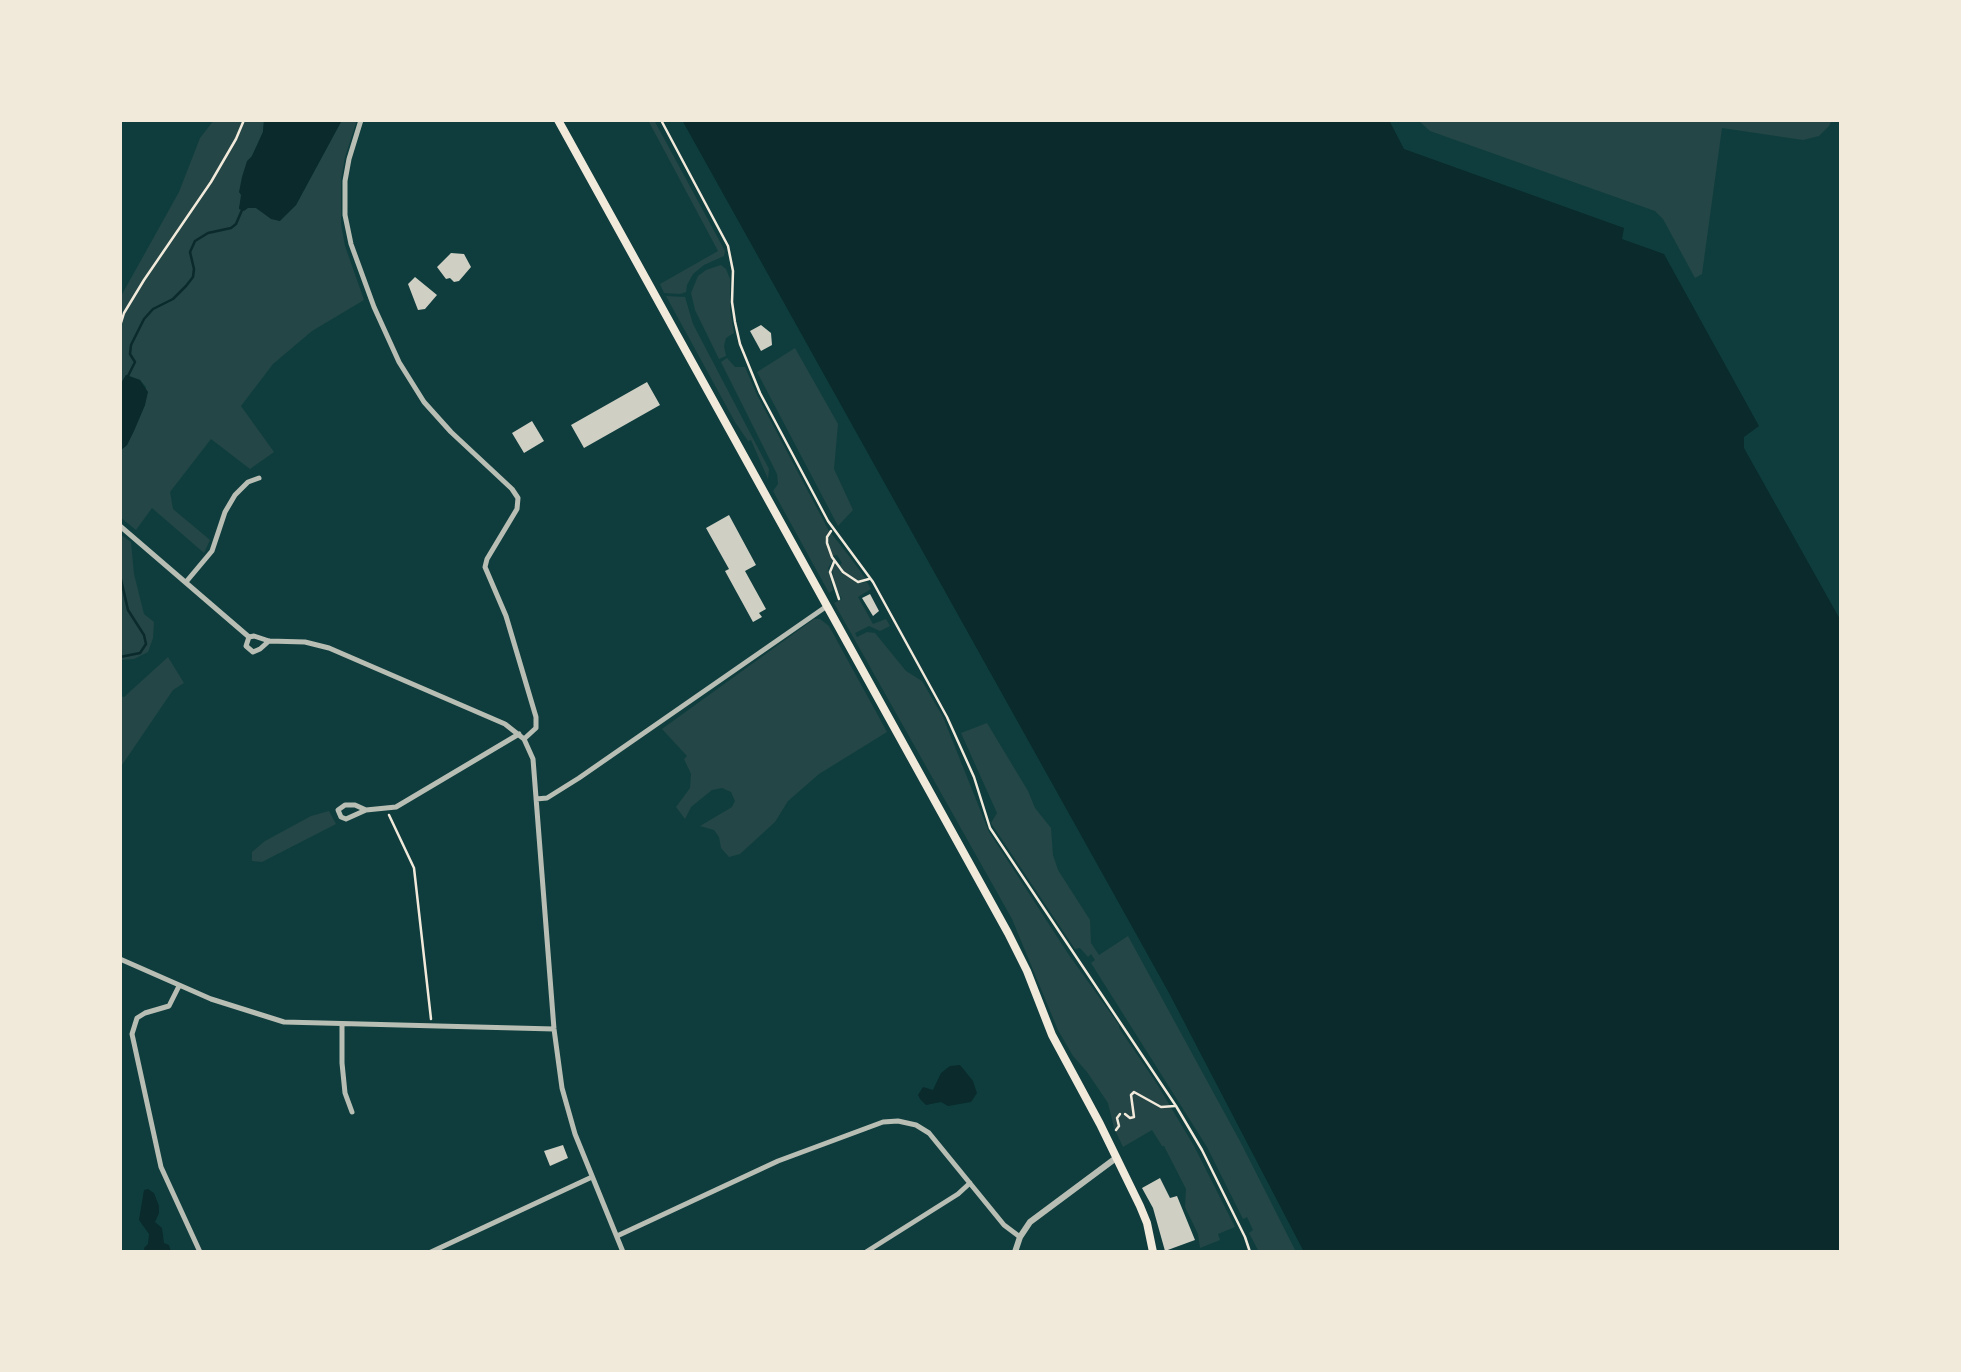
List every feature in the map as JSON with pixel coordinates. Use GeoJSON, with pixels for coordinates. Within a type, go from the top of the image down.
{"type":"FeatureCollection","features":[{"type":"Feature","properties":{"kind":"main road"},"geometry":{"type":"LineString","coordinates":[[558,120],[834,599],[1027,970],[1052,1035],[1144,1214],[1153,1252]]}},
{"type":"Feature","properties":{"kind":"street"},"geometry":{"type":"LineString","coordinates":[[361,120],[345,181],[350,244],[368,294],[424,402],[518,498],[517,509],[485,567],[506,616],[536,718],[535,730],[406,802],[366,810],[346,804],[338,812],[346,820],[366,810]]}},
{"type":"Feature","properties":{"kind":"street"},"geometry":{"type":"LineString","coordinates":[[186,582],[212,551],[224,512],[235,495],[248,482],[259,478]]}},
{"type":"Feature","properties":{"kind":"street"},"geometry":{"type":"LineString","coordinates":[[120,526],[249,638]]}},
{"type":"Feature","properties":{"kind":"street"},"geometry":{"type":"LineString","coordinates":[[536,800],[548,798],[580,778],[834,599]]}},
{"type":"Feature","properties":{"kind":"street"},"geometry":{"type":"LineString","coordinates":[[249,638],[246,646],[253,652],[269,641]]}},
{"type":"Feature","properties":{"kind":"street"},"geometry":{"type":"LineString","coordinates":[[249,638],[306,642],[329,648],[505,724],[522,736],[532,758],[554,1029],[564,1100],[623,1252]]}},
{"type":"Feature","properties":{"kind":"street"},"geometry":{"type":"LineString","coordinates":[[120,959],[179,986],[284,1022],[554,1029]]}},
{"type":"Feature","properties":{"kind":"street"},"geometry":{"type":"LineString","coordinates":[[179,986],[170,1006],[137,1018],[132,1034],[162,1167],[200,1252]]}},
{"type":"Feature","properties":{"kind":"street"},"geometry":{"type":"LineString","coordinates":[[342,1024],[345,1092],[352,1112]]}},
{"type":"Feature","properties":{"kind":"street"},"geometry":{"type":"LineString","coordinates":[[616,1236],[758,1169],[883,1122],[898,1121],[930,1133],[1004,1225],[1020,1237]]}},
{"type":"Feature","properties":{"kind":"street"},"geometry":{"type":"LineString","coordinates":[[1015,1252],[1020,1237],[1037,1216],[1116,1158]]}},
{"type":"Feature","properties":{"kind":"street"},"geometry":{"type":"LineString","coordinates":[[431,1252],[592,1177]]}},
{"type":"Feature","properties":{"kind":"street"},"geometry":{"type":"LineString","coordinates":[[866,1252],[970,1183]]}},
{"type":"Feature","properties":{"kind":"path"},"geometry":{"type":"LineString","coordinates":[[120,326],[124,312],[211,182],[244,120]]}},
{"type":"Feature","properties":{"kind":"path"},"geometry":{"type":"LineString","coordinates":[[661,120],[728,246],[733,271],[734,322],[756,382],[833,529],[870,578],[947,717],[974,777],[990,828],[1176,1106],[1202,1150],[1250,1252]]}},
{"type":"Feature","properties":{"kind":"path"},"geometry":{"type":"LineString","coordinates":[[833,529],[826,540],[843,572],[861,583],[870,578]]}},
{"type":"Feature","properties":{"kind":"path"},"geometry":{"type":"LineString","coordinates":[[834,599],[830,572],[835,561]]}},
{"type":"Feature","properties":{"kind":"path"},"geometry":{"type":"LineString","coordinates":[[386,809],[414,868],[432,1019]]}},
{"type":"Feature","properties":{"kind":"path"},"geometry":{"type":"LineString","coordinates":[[1116,1130],[1117,1118],[1122,1114],[1134,1118],[1134,1092],[1161,1107],[1176,1106]]}},
{"type":"Feature","properties":{"kind":"shaded area"},"geometry":{"type":"Polygon","coordinates":[[[214,120],[264,120],[239,208],[256,208],[279,221],[296,205],[342,120],[357,120],[341,180],[341,224],[364,300],[312,331],[273,364],[241,406],[274,452],[250,469],[211,439],[170,492],[173,509],[210,540],[204,553],[152,508],[136,530],[120,517],[120,451],[127,445],[145,405],[146,387],[126,375],[120,385],[120,298],[179,192],[200,138],[214,120]]]}},
{"type":"Feature","properties":{"kind":"shaded area"},"geometry":{"type":"Polygon","coordinates":[[[264,120],[342,120],[296,205],[280,221],[256,208],[239,209],[242,177],[263,132],[264,120]]]}},
{"type":"Feature","properties":{"kind":"shaded area"},"geometry":{"type":"Polygon","coordinates":[[[648,120],[654,120],[725,251],[724,256],[693,274],[686,292],[680,294],[664,293],[660,284],[718,251],[648,120]]]}},
{"type":"Feature","properties":{"kind":"shaded area"},"geometry":{"type":"Polygon","coordinates":[[[682,120],[1389,120],[1404,149],[1624,228],[1622,239],[1664,254],[1759,426],[1744,437],[1744,448],[1841,621],[1841,1252],[1304,1252],[1169,993],[682,120]]]}},
{"type":"Feature","properties":{"kind":"shaded area"},"geometry":{"type":"Polygon","coordinates":[[[1418,120],[1832,120],[1819,136],[1803,140],[1722,128],[1702,274],[1695,278],[1655,211],[1430,131],[1418,120]]]}},
{"type":"Feature","properties":{"kind":"shaded area"},"geometry":{"type":"Polygon","coordinates":[[[721,265],[730,279],[734,333],[726,338],[726,356],[719,359],[691,293],[698,276],[721,265]]]}},
{"type":"Feature","properties":{"kind":"shaded area"},"geometry":{"type":"Polygon","coordinates":[[[666,296],[685,297],[693,324],[769,469],[768,479],[751,440],[735,422],[666,296]]]}},
{"type":"Feature","properties":{"kind":"shaded area"},"geometry":{"type":"Polygon","coordinates":[[[795,348],[838,424],[834,469],[853,510],[838,526],[757,372],[795,348]]]}},
{"type":"Feature","properties":{"kind":"shaded area"},"geometry":{"type":"Polygon","coordinates":[[[727,358],[735,367],[745,367],[829,531],[825,538],[833,561],[828,568],[833,590],[829,593],[773,491],[778,484],[777,474],[721,362],[727,358]]]}},
{"type":"Feature","properties":{"kind":"shaded area"},"geometry":{"type":"Polygon","coordinates":[[[126,375],[140,380],[148,392],[134,431],[120,451],[120,385],[126,375]]]}},
{"type":"Feature","properties":{"kind":"shaded area"},"geometry":{"type":"Polygon","coordinates":[[[831,533],[866,579],[858,581],[844,572],[837,555],[833,556],[828,539],[831,533]]]}},
{"type":"Feature","properties":{"kind":"shaded area"},"geometry":{"type":"Polygon","coordinates":[[[120,534],[131,542],[144,614],[154,622],[148,652],[120,660],[120,534]]]}},
{"type":"Feature","properties":{"kind":"shaded area"},"geometry":{"type":"Polygon","coordinates":[[[835,564],[857,583],[867,582],[871,589],[858,597],[873,624],[886,619],[890,626],[880,631],[869,626],[855,633],[857,637],[875,633],[906,671],[922,681],[943,717],[989,832],[1119,1025],[1194,1146],[1235,1227],[1218,1234],[1220,1240],[1200,1248],[1185,1207],[1186,1189],[1152,1130],[1123,1147],[1108,1103],[1058,1030],[1012,919],[834,603],[842,599],[835,585],[835,564]]]}},
{"type":"Feature","properties":{"kind":"shaded area"},"geometry":{"type":"Polygon","coordinates":[[[814,619],[829,626],[887,732],[819,774],[788,801],[775,822],[740,854],[729,857],[714,830],[700,826],[732,807],[735,801],[731,792],[722,788],[712,790],[691,807],[685,819],[676,807],[690,788],[691,774],[684,759],[687,756],[662,729],[814,619]]]}},
{"type":"Feature","properties":{"kind":"shaded area"},"geometry":{"type":"Polygon","coordinates":[[[168,657],[184,683],[173,690],[120,768],[120,696],[124,697],[168,657]]]}},
{"type":"Feature","properties":{"kind":"shaded area"},"geometry":{"type":"Polygon","coordinates":[[[987,723],[1035,808],[1051,828],[1058,870],[1090,920],[1091,943],[1099,955],[1128,936],[1296,1252],[1259,1252],[1249,1233],[1253,1230],[1247,1217],[1243,1219],[1207,1147],[1091,963],[1095,960],[1091,954],[1088,957],[1080,948],[1075,949],[991,823],[997,813],[961,733],[987,723]]]}},
{"type":"Feature","properties":{"kind":"shaded area"},"geometry":{"type":"Polygon","coordinates":[[[329,811],[336,824],[262,862],[252,861],[252,852],[265,841],[311,816],[329,811]]]}},
{"type":"Feature","properties":{"kind":"shaded area"},"geometry":{"type":"Polygon","coordinates":[[[960,1065],[977,1093],[971,1102],[926,1105],[920,1099],[923,1087],[933,1090],[941,1073],[960,1065]]]}},
{"type":"Feature","properties":{"kind":"shaded area"},"geometry":{"type":"Polygon","coordinates":[[[148,1189],[159,1206],[155,1222],[162,1228],[164,1243],[171,1252],[145,1252],[149,1234],[139,1220],[144,1190],[148,1189]]]}},
{"type":"Feature","properties":{"kind":"building"},"geometry":{"type":"Polygon","coordinates":[[[451,253],[464,254],[471,267],[454,282],[446,279],[437,267],[451,253]]]}},
{"type":"Feature","properties":{"kind":"building"},"geometry":{"type":"Polygon","coordinates":[[[415,277],[437,295],[425,309],[418,310],[408,284],[415,277]]]}},
{"type":"Feature","properties":{"kind":"building"},"geometry":{"type":"Polygon","coordinates":[[[761,325],[771,333],[772,345],[761,351],[750,331],[761,325]]]}},
{"type":"Feature","properties":{"kind":"building"},"geometry":{"type":"Polygon","coordinates":[[[647,382],[660,405],[584,448],[571,425],[647,382]]]}},
{"type":"Feature","properties":{"kind":"building"},"geometry":{"type":"Polygon","coordinates":[[[532,421],[544,441],[524,453],[512,433],[532,421]]]}},
{"type":"Feature","properties":{"kind":"building"},"geometry":{"type":"Polygon","coordinates":[[[729,515],[756,565],[745,571],[766,609],[753,622],[706,528],[729,515]]]}},
{"type":"Feature","properties":{"kind":"building"},"geometry":{"type":"Polygon","coordinates":[[[870,594],[879,611],[873,616],[862,598],[870,594]]]}},
{"type":"Feature","properties":{"kind":"building"},"geometry":{"type":"Polygon","coordinates":[[[563,1145],[568,1158],[550,1166],[544,1151],[563,1145]]]}},
{"type":"Feature","properties":{"kind":"building"},"geometry":{"type":"Polygon","coordinates":[[[1160,1178],[1170,1198],[1177,1196],[1195,1240],[1165,1251],[1153,1208],[1142,1188],[1160,1178]]]}},
{"type":"Feature","properties":{"kind":"waterway"},"geometry":{"type":"LineString","coordinates":[[128,376],[135,362],[130,354],[131,345],[144,319],[153,309],[173,299],[193,277],[190,252],[195,241],[208,233],[231,228],[242,210]]}},
{"type":"Feature","properties":{"kind":"waterway"},"geometry":{"type":"LineString","coordinates":[[120,575],[128,610],[146,644],[140,653],[120,657]]}}]}
